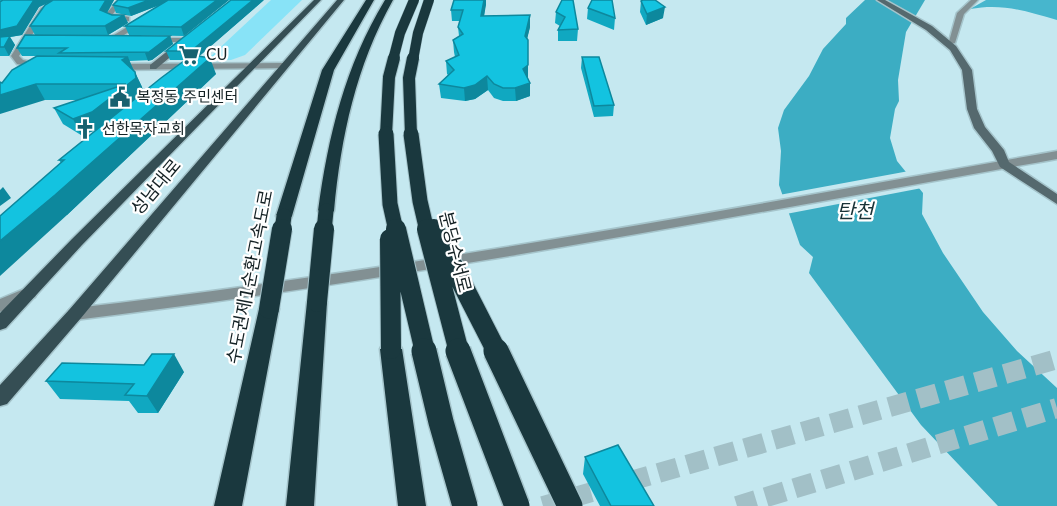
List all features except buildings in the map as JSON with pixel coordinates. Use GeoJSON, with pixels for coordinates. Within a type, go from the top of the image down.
{"type":"FeatureCollection","features":[{"type":"Feature","properties":{"kind":"highway","name":"수도권제1순환고속도로"},"geometry":{"type":"LineString","coordinates":[[228,506],[270,309],[284,216],[328,70],[370,0]]}},
{"type":"Feature","properties":{"kind":"highway"},"geometry":{"type":"LineString","coordinates":[[300,506],[332,156],[348,92],[373,24],[389,0]]}},
{"type":"Feature","properties":{"kind":"highway"},"geometry":{"type":"LineString","coordinates":[[412,506],[391,349],[390,204],[386,125],[389,77],[400,33],[414,0]]}},
{"type":"Feature","properties":{"kind":"highway","name":"분당수서로"},"geometry":{"type":"LineString","coordinates":[[429,0],[418,33],[409,78],[411,149],[420,201],[457,348],[517,506]]}},
{"type":"Feature","properties":{"kind":"highway"},"geometry":{"type":"LineString","coordinates":[[420,201],[486,329],[570,506]]}},
{"type":"Feature","properties":{"kind":"highway"},"geometry":{"type":"LineString","coordinates":[[390,204],[441,422],[465,506]]}},
{"type":"Feature","properties":{"kind":"main road","name":"성남대로"},"geometry":{"type":"LineString","coordinates":[[0,324],[318,0]]}},
{"type":"Feature","properties":{"kind":"main road","name":"성남대로"},"geometry":{"type":"LineString","coordinates":[[0,398],[75,314],[341,0]]}},
{"type":"Feature","properties":{"kind":"street"},"geometry":{"type":"LineString","coordinates":[[59,66],[20,62],[15,56],[20,40],[44,10],[65,0]]}},
{"type":"Feature","properties":{"kind":"street"},"geometry":{"type":"LineString","coordinates":[[123,0],[117,3],[109,15],[116,19],[146,19]]}},
{"type":"Feature","properties":{"kind":"street"},"geometry":{"type":"LineString","coordinates":[[110,40],[176,0]]}},
{"type":"Feature","properties":{"kind":"street"},"geometry":{"type":"LineString","coordinates":[[880,0],[935,33],[953,48],[963,61],[969,78],[972,109],[980,128],[998,150],[1004,164],[1057,200]]}},
{"type":"Feature","properties":{"kind":"street"},"geometry":{"type":"LineString","coordinates":[[951,43],[961,13],[975,0]]}},
{"type":"Feature","properties":{"kind":"street"},"geometry":{"type":"LineString","coordinates":[[153,67],[196,33]]}},
{"type":"Feature","properties":{"kind":"street"},"geometry":{"type":"LineString","coordinates":[[20,40],[35,39]]}},
{"type":"Feature","properties":{"kind":"street"},"geometry":{"type":"LineString","coordinates":[[100,40],[132,40]]}},
{"type":"Feature","properties":{"kind":"street"},"geometry":{"type":"LineString","coordinates":[[143,40],[187,40]]}},
{"type":"Feature","properties":{"kind":"street"},"geometry":{"type":"LineString","coordinates":[[102,67],[284,66]]}},
{"type":"Feature","properties":{"kind":"street"},"geometry":{"type":"LineString","coordinates":[[167,81],[184,67]]}},
{"type":"Feature","properties":{"kind":"street"},"geometry":{"type":"LineString","coordinates":[[75,314],[218,298],[429,267],[1057,154]]}},
{"type":"Feature","properties":{"kind":"street"},"geometry":{"type":"LineString","coordinates":[[0,306],[29,293]]}},
{"type":"Feature","properties":{"kind":"shaded area"},"geometry":{"type":"Polygon","coordinates":[[[271,0],[302,0],[245,55],[231,60],[213,60],[211,56],[271,0]]]}},
{"type":"Feature","properties":{"kind":"shaded area"},"geometry":{"type":"Polygon","coordinates":[[[986,0],[1057,0],[1057,20],[1004,7],[970,9],[986,0]]]}},
{"type":"Feature","properties":{"kind":"water","name":"탄천"},"geometry":{"type":"Polygon","coordinates":[[[865,0],[925,0],[906,32],[898,80],[899,101],[895,109],[890,138],[897,161],[923,193],[922,214],[943,253],[983,312],[1017,351],[1057,388],[1057,506],[998,506],[921,425],[809,273],[813,257],[800,245],[779,185],[781,151],[778,128],[784,110],[809,76],[823,49],[846,24],[846,18],[865,0]]]}},
{"type":"Feature","properties":{"kind":"pier"},"geometry":{"type":"Polygon","coordinates":[[[909,171],[922,188],[786,214],[779,195],[909,171]]]}},
{"type":"Feature","properties":{"kind":"tunnel"},"geometry":{"type":"LineString","coordinates":[[543,506],[1057,359]]}},
{"type":"Feature","properties":{"kind":"tunnel"},"geometry":{"type":"LineString","coordinates":[[737,506],[1057,408]]}},
{"type":"Feature","properties":{"kind":"place","name":"CU"},"geometry":{"type":"Point","coordinates":[189,55]}},
{"type":"Feature","properties":{"kind":"place","name":"복정동 주민센터"},"geometry":{"type":"Point","coordinates":[120,97]}},
{"type":"Feature","properties":{"kind":"place","name":"선한목자교회"},"geometry":{"type":"Point","coordinates":[85,129]}}]}
